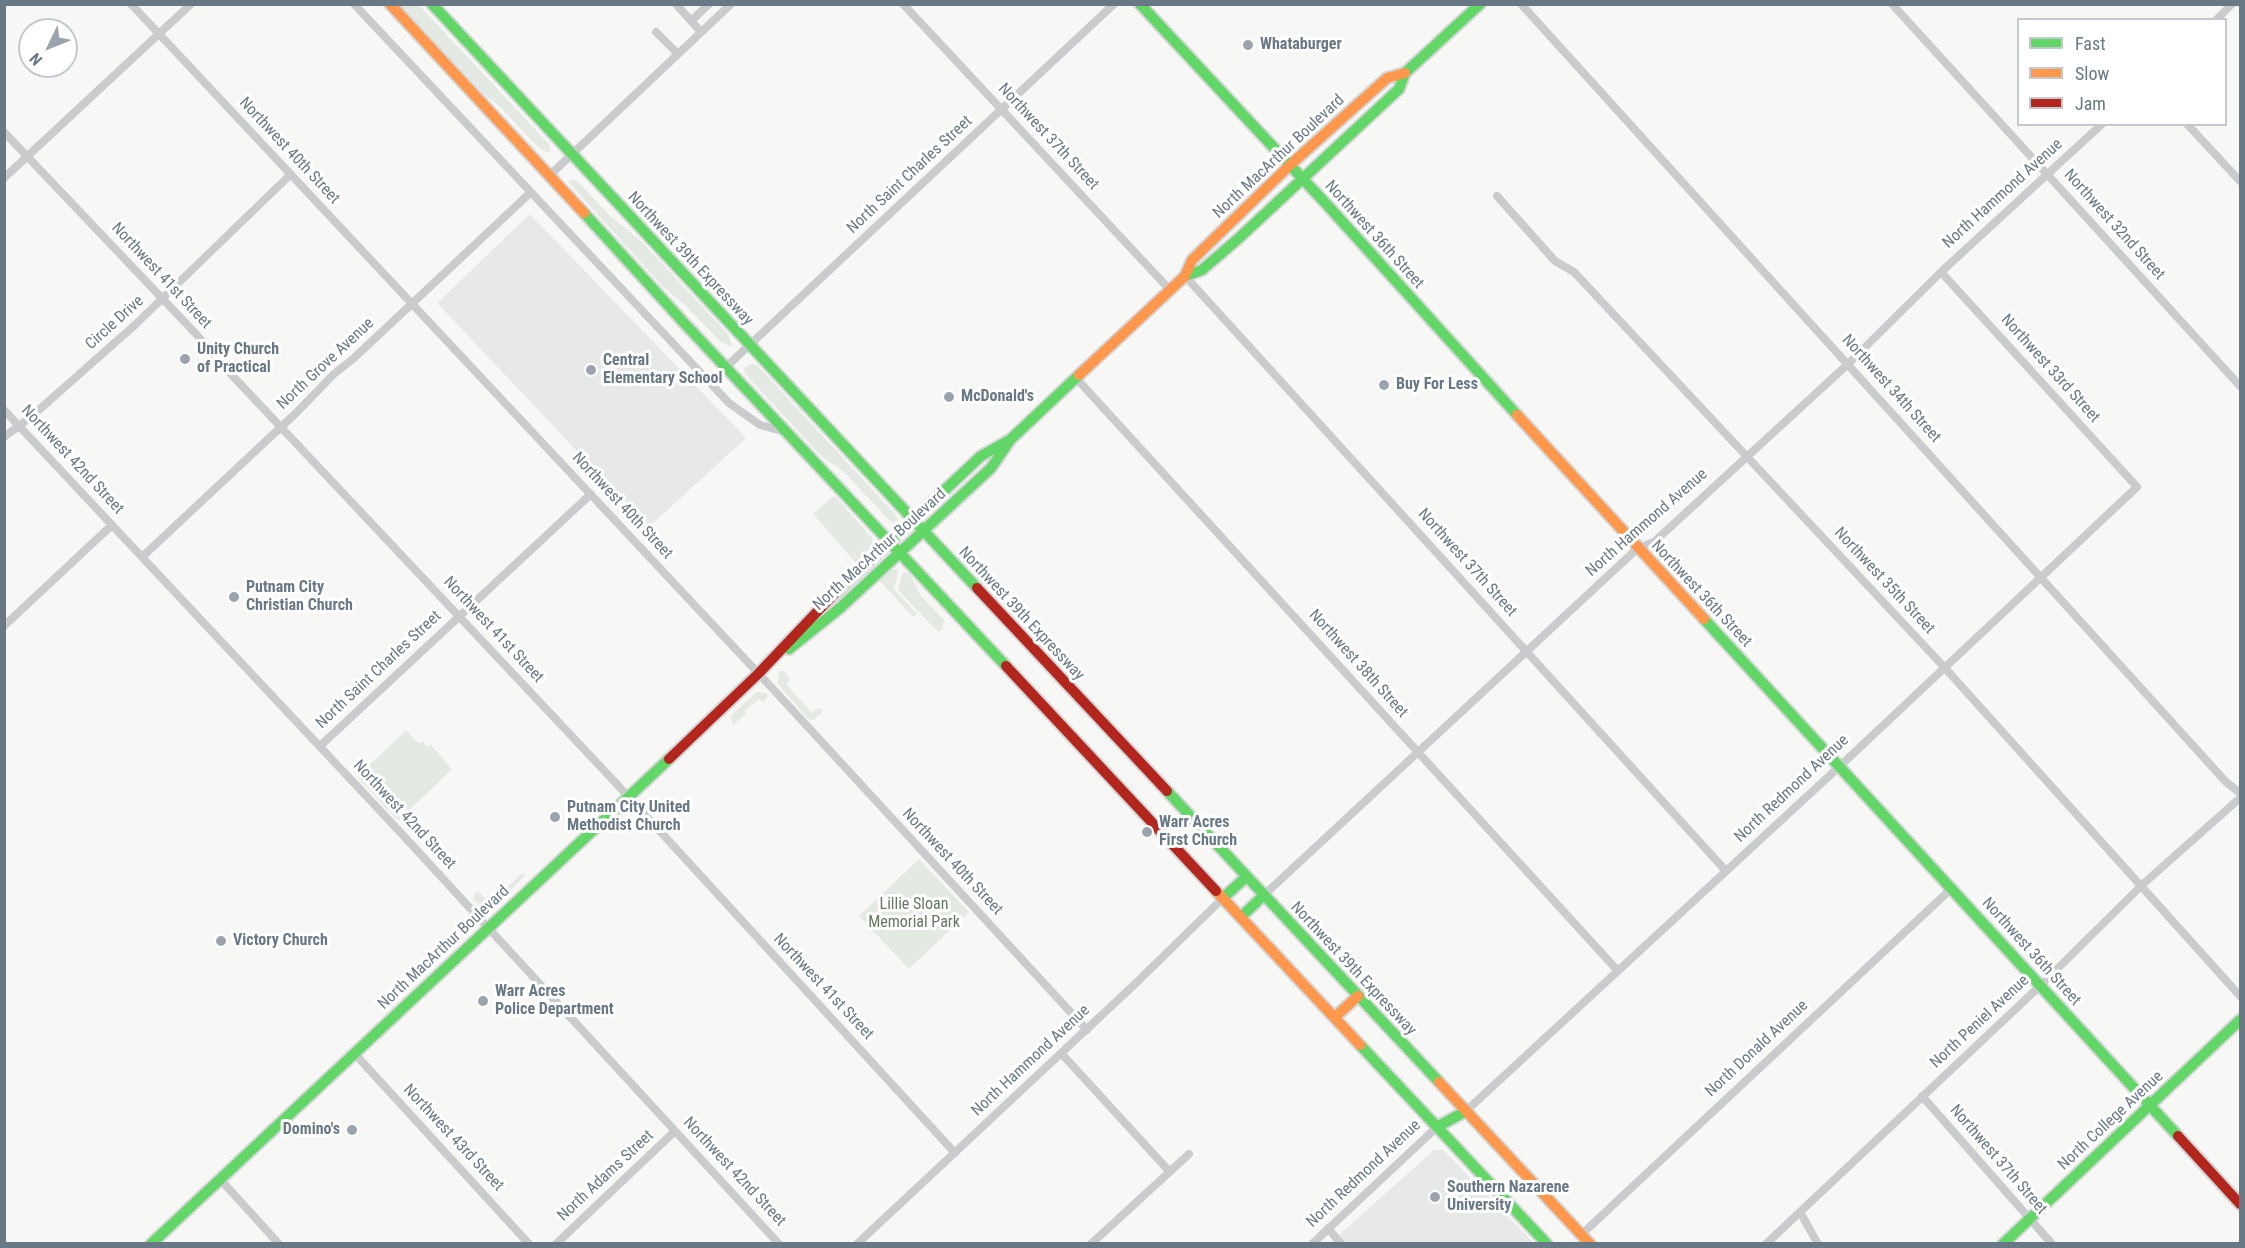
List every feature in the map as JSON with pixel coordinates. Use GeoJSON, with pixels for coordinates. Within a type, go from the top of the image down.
{"type":"FeatureCollection","features":[{"type":"Feature","properties":{"kind":"main road"},"geometry":{"type":"LineString","coordinates":[[390,4],[726,367],[1437,1126],[1541,1242]]}},
{"type":"Feature","properties":{"kind":"main road","name":"Northwest 39th Expressway"},"geometry":{"type":"LineString","coordinates":[[432,4],[1590,1244]]}},
{"type":"Feature","properties":{"kind":"main road","name":"Northwest 36th Street"},"geometry":{"type":"LineString","coordinates":[[1140,4],[2241,1204]]}},
{"type":"Feature","properties":{"kind":"main road","name":"North MacArthur Boulevard"},"geometry":{"type":"LineString","coordinates":[[1185,276],[1202,270],[1303,179],[1399,88],[1405,73],[1480,4]]}},
{"type":"Feature","properties":{"kind":"main road","name":"North MacArthur Boulevard"},"geometry":{"type":"LineString","coordinates":[[758,674],[840,608],[991,468],[1011,439],[1185,276],[1192,260],[1290,165],[1387,78],[1405,73]]}},
{"type":"Feature","properties":{"kind":"main road","name":"North MacArthur Boulevard"},"geometry":{"type":"LineString","coordinates":[[151,1244],[758,674],[829,598],[912,519],[981,456],[1011,439]]}},
{"type":"Feature","properties":{"kind":"main road"},"geometry":{"type":"LineString","coordinates":[[1223,898],[1246,877]]}},
{"type":"Feature","properties":{"kind":"main road"},"geometry":{"type":"LineString","coordinates":[[1240,916],[1264,895]]}},
{"type":"Feature","properties":{"kind":"main road"},"geometry":{"type":"LineString","coordinates":[[1335,1017],[1358,996]]}},
{"type":"Feature","properties":{"kind":"main road","name":"North College Avenue"},"geometry":{"type":"LineString","coordinates":[[2003,1244],[2241,1020]]}},
{"type":"Feature","properties":{"kind":"main road"},"geometry":{"type":"LineString","coordinates":[[1437,1126],[1466,1111]]}},
{"type":"Feature","properties":{"kind":"street","name":"Northwest 40th Street"},"geometry":{"type":"LineString","coordinates":[[131,4],[591,494],[1087,1030]]}},
{"type":"Feature","properties":{"kind":"street"},"geometry":{"type":"LineString","coordinates":[[4,178],[191,4]]}},
{"type":"Feature","properties":{"kind":"street"},"geometry":{"type":"LineString","coordinates":[[354,4],[729,404],[760,425],[788,433]]}},
{"type":"Feature","properties":{"kind":"street"},"geometry":{"type":"LineString","coordinates":[[676,4],[701,32]]}},
{"type":"Feature","properties":{"kind":"street"},"geometry":{"type":"LineString","coordinates":[[691,21],[709,4]]}},
{"type":"Feature","properties":{"kind":"street"},"geometry":{"type":"LineString","coordinates":[[550,175],[731,4]]}},
{"type":"Feature","properties":{"kind":"street","name":"Northwest 37th Street"},"geometry":{"type":"LineString","coordinates":[[903,4],[1170,290]]}},
{"type":"Feature","properties":{"kind":"street","name":"North Saint Charles Street"},"geometry":{"type":"LineString","coordinates":[[726,367],[1114,4]]}},
{"type":"Feature","properties":{"kind":"street","name":"Northwest 34th Street"},"geometry":{"type":"LineString","coordinates":[[1521,4],[2226,782],[2241,793]]}},
{"type":"Feature","properties":{"kind":"street","name":"Northwest 32nd Street"},"geometry":{"type":"LineString","coordinates":[[1892,4],[2241,386]]}},
{"type":"Feature","properties":{"kind":"street"},"geometry":{"type":"LineString","coordinates":[[2218,18],[2232,4]]}},
{"type":"Feature","properties":{"kind":"street"},"geometry":{"type":"LineString","coordinates":[[656,32],[678,54]]}},
{"type":"Feature","properties":{"kind":"street","name":"North Hammond Avenue"},"geometry":{"type":"LineString","coordinates":[[1264,895],[1638,548],[1654,542],[1848,364],[1941,272],[2100,126]]}},
{"type":"Feature","properties":{"kind":"street"},"geometry":{"type":"LineString","coordinates":[[2189,126],[2241,181]]}},
{"type":"Feature","properties":{"kind":"street","name":"Northwest 41st Street"},"geometry":{"type":"LineString","coordinates":[[4,132],[628,797],[955,1153]]}},
{"type":"Feature","properties":{"kind":"street","name":"Circle Drive"},"geometry":{"type":"LineString","coordinates":[[4,437],[95,361],[291,174]]}},
{"type":"Feature","properties":{"kind":"street","name":"North Grove Avenue"},"geometry":{"type":"LineString","coordinates":[[142,557],[318,392],[334,374],[413,304],[530,194]]}},
{"type":"Feature","properties":{"kind":"street","name":"Northwest 35th Street"},"geometry":{"type":"LineString","coordinates":[[1497,196],[1555,261],[1574,272],[1945,668],[2241,996]]}},
{"type":"Feature","properties":{"kind":"street","name":"Northwest 33rd Street"},"geometry":{"type":"LineString","coordinates":[[1941,272],[2137,487]]}},
{"type":"Feature","properties":{"kind":"street","name":"Northwest 37th Street"},"geometry":{"type":"LineString","coordinates":[[1185,276],[1726,872]]}},
{"type":"Feature","properties":{"kind":"street","name":"Northwest 38th Street"},"geometry":{"type":"LineString","coordinates":[[1076,378],[1618,971]]}},
{"type":"Feature","properties":{"kind":"street","name":"Northwest 42nd Street"},"geometry":{"type":"LineString","coordinates":[[4,410],[320,746],[779,1244]]}},
{"type":"Feature","properties":{"kind":"street","name":"North Redmond Avenue"},"geometry":{"type":"LineString","coordinates":[[1466,1111],[1840,766],[2137,487]]}},
{"type":"Feature","properties":{"kind":"street","name":"North Saint Charles Street"},"geometry":{"type":"LineString","coordinates":[[320,746],[591,494]]}},
{"type":"Feature","properties":{"kind":"street"},"geometry":{"type":"LineString","coordinates":[[4,626],[112,525]]}},
{"type":"Feature","properties":{"kind":"street","name":"North Peniel Avenue"},"geometry":{"type":"LineString","coordinates":[[1766,1244],[2041,985],[2142,885],[2241,798]]}},
{"type":"Feature","properties":{"kind":"street","name":"North Donald Avenue"},"geometry":{"type":"LineString","coordinates":[[1582,1234],[1953,888]]}},
{"type":"Feature","properties":{"kind":"street","name":"North Hammond Avenue"},"geometry":{"type":"LineString","coordinates":[[857,1244],[1087,1030],[1223,898]]}},
{"type":"Feature","properties":{"kind":"street","name":"Northwest 43rd Street"},"geometry":{"type":"LineString","coordinates":[[354,1053],[529,1244]]}},
{"type":"Feature","properties":{"kind":"street"},"geometry":{"type":"LineString","coordinates":[[1061,1053],[1169,1171]]}},
{"type":"Feature","properties":{"kind":"street","name":"Northwest 37th Street"},"geometry":{"type":"LineString","coordinates":[[1922,1096],[2052,1244]]}},
{"type":"Feature","properties":{"kind":"street","name":"North Redmond Avenue"},"geometry":{"type":"LineString","coordinates":[[1312,1244],[1437,1126]]}},
{"type":"Feature","properties":{"kind":"street","name":"North Adams Street"},"geometry":{"type":"LineString","coordinates":[[556,1244],[675,1131]]}},
{"type":"Feature","properties":{"kind":"street"},"geometry":{"type":"LineString","coordinates":[[1091,1244],[1189,1154]]}},
{"type":"Feature","properties":{"kind":"street"},"geometry":{"type":"LineString","coordinates":[[220,1179],[279,1244]]}},
{"type":"Feature","properties":{"kind":"street"},"geometry":{"type":"LineString","coordinates":[[1800,1212],[1818,1244]]}},
{"type":"Feature","properties":{"kind":"street"},"geometry":{"type":"LineString","coordinates":[[1328,1228],[1341,1244]]}},
{"type":"Feature","properties":{"kind":"shaded area","name":"Central Elementary School"},"geometry":{"type":"Polygon","coordinates":[[[530,214],[746,438],[649,527],[437,303],[530,214]]]}},
{"type":"Feature","properties":{"kind":"shaded area","name":"Southern Nazarene University"},"geometry":{"type":"Polygon","coordinates":[[[1434,1150],[1443,1150],[1534,1243],[1329,1244],[1434,1150]]]}},
{"type":"Feature","properties":{"kind":"green space"},"geometry":{"type":"Polygon","coordinates":[[[399,5],[419,5],[549,144],[551,153],[541,150],[499,106],[483,94],[399,5]]]}},
{"type":"Feature","properties":{"kind":"green space"},"geometry":{"type":"Polygon","coordinates":[[[573,179],[579,182],[610,216],[642,242],[729,335],[732,347],[721,342],[683,303],[665,289],[568,182],[573,179]]]}},
{"type":"Feature","properties":{"kind":"green space"},"geometry":{"type":"Polygon","coordinates":[[[750,364],[756,364],[896,515],[898,520],[894,523],[889,520],[843,471],[822,457],[745,374],[744,368],[750,364]]]}},
{"type":"Feature","properties":{"kind":"green space"},"geometry":{"type":"Polygon","coordinates":[[[835,496],[873,539],[872,547],[856,563],[813,514],[835,496]]]}},
{"type":"Feature","properties":{"kind":"green space"},"geometry":{"type":"Polygon","coordinates":[[[899,569],[894,589],[917,614],[913,617],[879,580],[890,570],[899,569]]]}},
{"type":"Feature","properties":{"kind":"green space"},"geometry":{"type":"Polygon","coordinates":[[[903,571],[910,574],[920,595],[944,620],[942,630],[938,632],[898,590],[903,571]]]}},
{"type":"Feature","properties":{"kind":"green space"},"geometry":{"type":"Polygon","coordinates":[[[784,671],[790,679],[786,684],[812,713],[818,708],[822,709],[822,713],[813,720],[808,719],[777,683],[779,678],[777,674],[784,671]]]}},
{"type":"Feature","properties":{"kind":"green space"},"geometry":{"type":"Polygon","coordinates":[[[756,692],[767,693],[768,696],[763,702],[759,699],[745,710],[746,714],[733,725],[730,717],[756,692]]]}},
{"type":"Feature","properties":{"kind":"green space"},"geometry":{"type":"Polygon","coordinates":[[[406,730],[419,744],[423,741],[427,747],[430,744],[452,769],[398,821],[357,777],[406,730]]]}},
{"type":"Feature","properties":{"kind":"green space","name":"Lillie Sloan Memorial Park"},"geometry":{"type":"Polygon","coordinates":[[[919,859],[969,912],[909,969],[859,916],[919,859]]]}},
{"type":"Feature","properties":{"kind":"green space"},"geometry":{"type":"Polygon","coordinates":[[[522,873],[525,876],[494,905],[481,905],[474,900],[473,895],[478,891],[488,901],[493,901],[522,873]]]}},
{"type":"Feature","properties":{"kind":"traffic: fast"},"geometry":{"type":"LineString","coordinates":[[432,4],[977,588]]}},
{"type":"Feature","properties":{"kind":"traffic: fast"},"geometry":{"type":"LineString","coordinates":[[1140,4],[1329,207],[1517,415]]}},
{"type":"Feature","properties":{"kind":"traffic: fast"},"geometry":{"type":"LineString","coordinates":[[1185,276],[1202,270],[1239,238],[1399,89],[1405,73],[1480,4]]}},
{"type":"Feature","properties":{"kind":"traffic: fast"},"geometry":{"type":"LineString","coordinates":[[584,213],[1006,666]]}},
{"type":"Feature","properties":{"kind":"traffic: fast"},"geometry":{"type":"LineString","coordinates":[[789,649],[840,608],[991,468],[1011,439],[1079,375]]}},
{"type":"Feature","properties":{"kind":"traffic: fast"},"geometry":{"type":"LineString","coordinates":[[834,594],[981,456],[1011,439]]}},
{"type":"Feature","properties":{"kind":"traffic: fast"},"geometry":{"type":"LineString","coordinates":[[1704,619],[2178,1136]]}},
{"type":"Feature","properties":{"kind":"traffic: fast"},"geometry":{"type":"LineString","coordinates":[[151,1244],[669,759]]}},
{"type":"Feature","properties":{"kind":"traffic: fast"},"geometry":{"type":"LineString","coordinates":[[1167,791],[1439,1082]]}},
{"type":"Feature","properties":{"kind":"traffic: fast"},"geometry":{"type":"LineString","coordinates":[[1223,898],[1246,877]]}},
{"type":"Feature","properties":{"kind":"traffic: fast"},"geometry":{"type":"LineString","coordinates":[[1241,917],[1264,895]]}},
{"type":"Feature","properties":{"kind":"traffic: fast"},"geometry":{"type":"LineString","coordinates":[[2003,1244],[2240,1020]]}},
{"type":"Feature","properties":{"kind":"traffic: fast"},"geometry":{"type":"LineString","coordinates":[[1360,1045],[1547,1244]]}},
{"type":"Feature","properties":{"kind":"traffic: fast"},"geometry":{"type":"LineString","coordinates":[[1437,1127],[1466,1111]]}},
{"type":"Feature","properties":{"kind":"traffic: slow"},"geometry":{"type":"LineString","coordinates":[[390,4],[584,213]]}},
{"type":"Feature","properties":{"kind":"traffic: slow"},"geometry":{"type":"LineString","coordinates":[[1079,375],[1185,276],[1192,260],[1290,165],[1387,78],[1405,73]]}},
{"type":"Feature","properties":{"kind":"traffic: slow"},"geometry":{"type":"LineString","coordinates":[[1517,415],[1704,619]]}},
{"type":"Feature","properties":{"kind":"traffic: slow"},"geometry":{"type":"LineString","coordinates":[[1216,891],[1360,1045]]}},
{"type":"Feature","properties":{"kind":"traffic: slow"},"geometry":{"type":"LineString","coordinates":[[1335,1017],[1358,996]]}},
{"type":"Feature","properties":{"kind":"traffic: slow"},"geometry":{"type":"LineString","coordinates":[[1439,1082],[1590,1244]]}},
{"type":"Feature","properties":{"kind":"traffic: jam"},"geometry":{"type":"LineString","coordinates":[[977,588],[1167,791]]}},
{"type":"Feature","properties":{"kind":"traffic: jam"},"geometry":{"type":"LineString","coordinates":[[669,759],[758,674],[834,594]]}},
{"type":"Feature","properties":{"kind":"traffic: jam"},"geometry":{"type":"LineString","coordinates":[[1006,666],[1216,891]]}},
{"type":"Feature","properties":{"kind":"traffic: jam"},"geometry":{"type":"LineString","coordinates":[[2178,1136],[2240,1204]]}},
{"type":"Feature","properties":{"kind":"place","name":"Whataburger"},"geometry":{"type":"Point","coordinates":[1248,45]}},
{"type":"Feature","properties":{"kind":"place","name":"Unity Church of Practical"},"geometry":{"type":"Point","coordinates":[185,359]}},
{"type":"Feature","properties":{"kind":"place","name":"Central Elementary School"},"geometry":{"type":"Point","coordinates":[591,370]}},
{"type":"Feature","properties":{"kind":"place","name":"Buy For Less"},"geometry":{"type":"Point","coordinates":[1384,385]}},
{"type":"Feature","properties":{"kind":"place","name":"McDonald's"},"geometry":{"type":"Point","coordinates":[949,397]}},
{"type":"Feature","properties":{"kind":"place","name":"Putnam City Christian Church"},"geometry":{"type":"Point","coordinates":[234,597]}},
{"type":"Feature","properties":{"kind":"place","name":"Putnam City United Methodist Church"},"geometry":{"type":"Point","coordinates":[555,817]}},
{"type":"Feature","properties":{"kind":"place","name":"Warr Acres First Church"},"geometry":{"type":"Point","coordinates":[1147,832]}},
{"type":"Feature","properties":{"kind":"place","name":"Victory Church"},"geometry":{"type":"Point","coordinates":[221,941]}},
{"type":"Feature","properties":{"kind":"place","name":"Warr Acres Police Department"},"geometry":{"type":"Point","coordinates":[483,1001]}},
{"type":"Feature","properties":{"kind":"place","name":"Domino's"},"geometry":{"type":"Point","coordinates":[352,1130]}},
{"type":"Feature","properties":{"kind":"place","name":"Southern Nazarene University"},"geometry":{"type":"Point","coordinates":[1435,1197]}}]}
